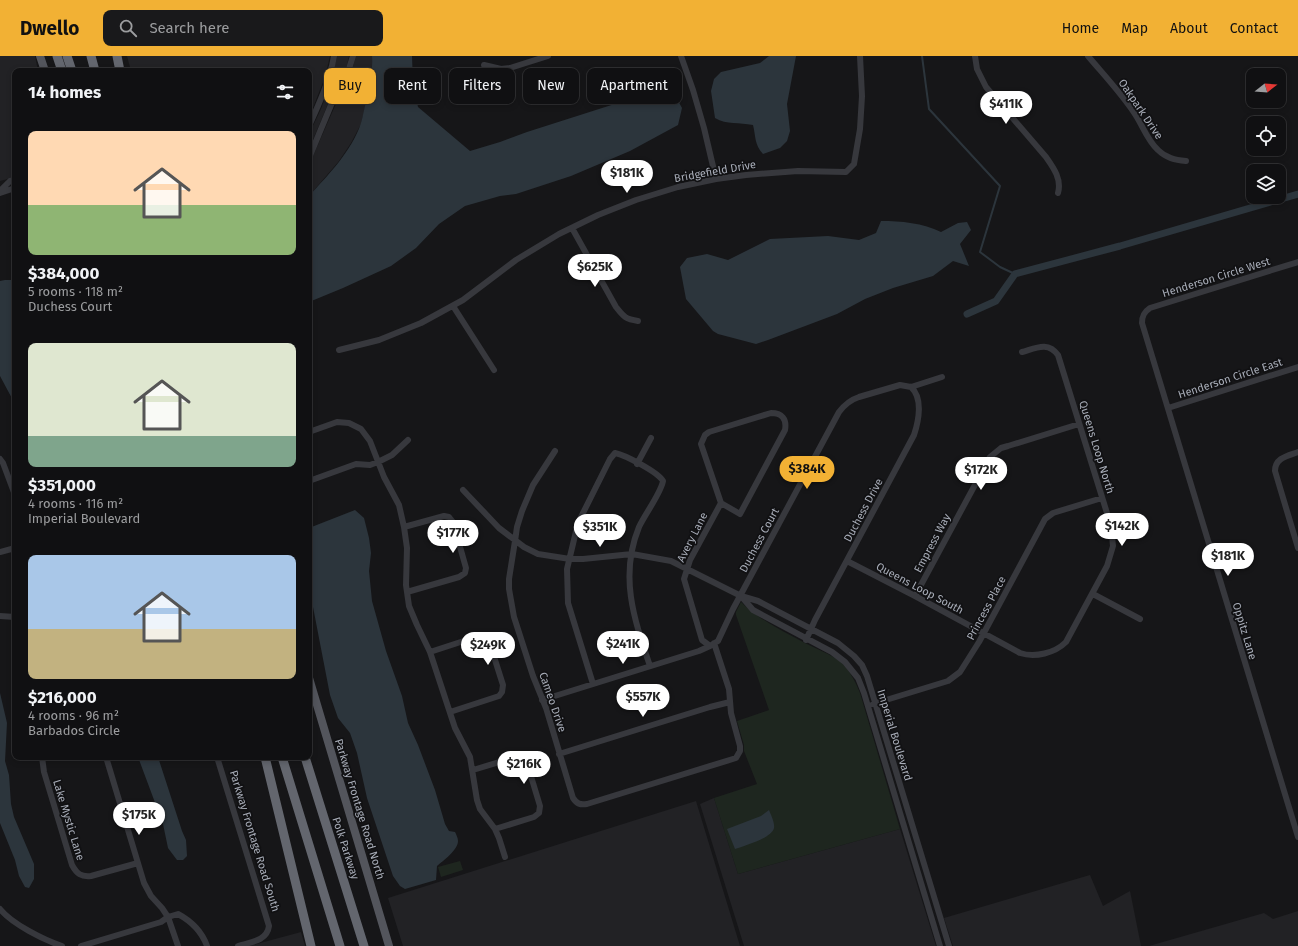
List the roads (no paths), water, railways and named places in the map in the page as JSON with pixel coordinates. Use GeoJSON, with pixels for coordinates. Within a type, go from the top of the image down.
{"type":"FeatureCollection","features":[{"type":"Feature","properties":{"kind":"highway"},"geometry":{"type":"LineString","coordinates":[[57,56],[61,68]]}},
{"type":"Feature","properties":{"kind":"highway"},"geometry":{"type":"LineString","coordinates":[[67,56],[71,68]]}},
{"type":"Feature","properties":{"kind":"highway"},"geometry":{"type":"LineString","coordinates":[[91,56],[94,68]]}},
{"type":"Feature","properties":{"kind":"highway"},"geometry":{"type":"LineString","coordinates":[[118,56],[120,68]]}},
{"type":"Feature","properties":{"kind":"highway"},"geometry":{"type":"LineString","coordinates":[[266,760],[311,946]]}},
{"type":"Feature","properties":{"kind":"highway"},"geometry":{"type":"LineString","coordinates":[[283,760],[340,946]]}},
{"type":"Feature","properties":{"kind":"highway","name":"Polk Parkway"},"geometry":{"type":"LineString","coordinates":[[306,760],[364,946]]}},
{"type":"Feature","properties":{"kind":"main road"},"geometry":{"type":"LineString","coordinates":[[40,56],[44,68]]}},
{"type":"Feature","properties":{"kind":"main road","name":"Parkway Frontage Road North"},"geometry":{"type":"LineString","coordinates":[[312,688],[389,946]]}},
{"type":"Feature","properties":{"kind":"street"},"geometry":{"type":"LineString","coordinates":[[312,119],[328,78],[334,56]]}},
{"type":"Feature","properties":{"kind":"street"},"geometry":{"type":"LineString","coordinates":[[312,151],[331,105],[347,75],[353,56]]}},
{"type":"Feature","properties":{"kind":"street"},"geometry":{"type":"LineString","coordinates":[[484,65],[506,69],[548,56]]}},
{"type":"Feature","properties":{"kind":"street"},"geometry":{"type":"LineString","coordinates":[[681,56],[704,128],[716,179]]}},
{"type":"Feature","properties":{"kind":"street","name":"Bridgefield Drive"},"geometry":{"type":"LineString","coordinates":[[339,350],[379,340],[421,323],[453,306],[516,260],[572,228],[636,200],[665,191],[716,179],[781,171],[843,172],[850,169],[856,158],[862,115],[860,56]]}},
{"type":"Feature","properties":{"kind":"street"},"geometry":{"type":"LineString","coordinates":[[975,56],[978,69],[986,87],[1046,157],[1058,177],[1058,193]]}},
{"type":"Feature","properties":{"kind":"street","name":"Oakpark Drive"},"geometry":{"type":"LineString","coordinates":[[1088,56],[1122,95],[1136,115],[1148,137],[1158,150],[1173,160],[1186,161]]}},
{"type":"Feature","properties":{"kind":"street"},"geometry":{"type":"LineString","coordinates":[[0,192],[12,181]]}},
{"type":"Feature","properties":{"kind":"street"},"geometry":{"type":"LineString","coordinates":[[0,192],[12,189]]}},
{"type":"Feature","properties":{"kind":"street"},"geometry":{"type":"LineString","coordinates":[[572,228],[616,307],[628,320],[638,321]]}},
{"type":"Feature","properties":{"kind":"street","name":"Henderson Circle West"},"geometry":{"type":"LineString","coordinates":[[1143,315],[1150,308],[1298,262]]}},
{"type":"Feature","properties":{"kind":"street"},"geometry":{"type":"LineString","coordinates":[[453,306],[494,370]]}},
{"type":"Feature","properties":{"kind":"street","name":"Oppitz Lane"},"geometry":{"type":"LineString","coordinates":[[1143,315],[1142,323],[1298,837]]}},
{"type":"Feature","properties":{"kind":"street","name":"Queens Loop North"},"geometry":{"type":"LineString","coordinates":[[983,633],[1028,656],[1056,650],[1066,642],[1093,594],[1107,566],[1113,546],[1111,526],[1058,355],[1053,348],[1047,346],[1022,352]]}},
{"type":"Feature","properties":{"kind":"street","name":"Henderson Circle East"},"geometry":{"type":"LineString","coordinates":[[1168,408],[1298,367]]}},
{"type":"Feature","properties":{"kind":"street","name":"Duchess Court"},"geometry":{"type":"LineString","coordinates":[[712,645],[718,641],[817,451],[843,406],[859,397],[900,385],[911,387],[942,377]]}},
{"type":"Feature","properties":{"kind":"street","name":"Duchess Drive"},"geometry":{"type":"LineString","coordinates":[[806,640],[914,435],[918,422],[918,405],[916,392],[911,387]]}},
{"type":"Feature","properties":{"kind":"street"},"geometry":{"type":"LineString","coordinates":[[771,413],[781,415],[786,421],[784,434],[766,463],[740,514],[721,503],[701,444],[705,435],[709,432],[739,422],[771,413]]}},
{"type":"Feature","properties":{"kind":"street"},"geometry":{"type":"LineString","coordinates":[[312,431],[337,422],[349,423],[361,429],[370,441],[378,462],[399,505],[407,548],[407,592],[412,615],[430,652],[441,680],[456,728],[470,757],[473,770],[474,791],[477,800],[483,812],[495,829],[505,857]]}},
{"type":"Feature","properties":{"kind":"street","name":"Empress Way"},"geometry":{"type":"LineString","coordinates":[[916,596],[990,457],[1001,448],[1079,424]]}},
{"type":"Feature","properties":{"kind":"street"},"geometry":{"type":"LineString","coordinates":[[637,464],[651,438]]}},
{"type":"Feature","properties":{"kind":"street"},"geometry":{"type":"LineString","coordinates":[[312,478],[356,464],[370,465],[378,462],[392,455],[408,440]]}},
{"type":"Feature","properties":{"kind":"street","name":"Cameo Drive"},"geometry":{"type":"LineString","coordinates":[[555,451],[536,479],[517,527],[509,579],[510,601],[527,660],[542,700],[573,798],[578,804],[587,804],[736,758],[740,751],[740,746],[732,717],[729,689],[712,645]]}},
{"type":"Feature","properties":{"kind":"street"},"geometry":{"type":"LineString","coordinates":[[1298,452],[1282,458],[1276,463],[1275,471],[1297,538],[1298,548]]}},
{"type":"Feature","properties":{"kind":"street"},"geometry":{"type":"LineString","coordinates":[[593,684],[568,603],[566,577],[578,524],[610,459],[615,453],[660,476],[662,479],[662,483],[640,524],[634,540],[629,563],[630,592],[635,618],[650,666]]}},
{"type":"Feature","properties":{"kind":"street"},"geometry":{"type":"LineString","coordinates":[[0,459],[12,487]]}},
{"type":"Feature","properties":{"kind":"street","name":"Imperial Boulevard"},"geometry":{"type":"LineString","coordinates":[[463,490],[499,528],[515,541],[538,554],[570,559],[632,554],[671,561],[741,596],[758,601],[838,643],[854,656],[862,665],[875,704],[949,946]]}},
{"type":"Feature","properties":{"kind":"street","name":"Princess Place"},"geometry":{"type":"LineString","coordinates":[[868,706],[948,681],[964,667],[1046,519],[1054,512],[1102,498]]}},
{"type":"Feature","properties":{"kind":"street","name":"Avery Lane"},"geometry":{"type":"LineString","coordinates":[[712,645],[702,640],[684,579],[690,560],[721,503]]}},
{"type":"Feature","properties":{"kind":"street"},"geometry":{"type":"LineString","coordinates":[[404,527],[444,516],[449,517],[453,522],[466,568],[465,573],[459,576],[407,592]]}},
{"type":"Feature","properties":{"kind":"street"},"geometry":{"type":"LineString","coordinates":[[0,552],[12,549]]}},
{"type":"Feature","properties":{"kind":"street","name":"Queens Loop South"},"geometry":{"type":"LineString","coordinates":[[847,561],[916,596],[983,633]]}},
{"type":"Feature","properties":{"kind":"street"},"geometry":{"type":"LineString","coordinates":[[1093,594],[1140,619]]}},
{"type":"Feature","properties":{"kind":"street","name":"Imperial Boulevard"},"geometry":{"type":"LineString","coordinates":[[741,596],[753,610],[838,656],[851,668],[860,683],[940,946]]}},
{"type":"Feature","properties":{"kind":"street"},"geometry":{"type":"LineString","coordinates":[[0,616],[12,617]]}},
{"type":"Feature","properties":{"kind":"street"},"geometry":{"type":"LineString","coordinates":[[430,652],[479,636],[485,637],[490,641],[503,685],[502,692],[498,696],[450,712]]}},
{"type":"Feature","properties":{"kind":"street"},"geometry":{"type":"LineString","coordinates":[[542,700],[699,651],[712,645]]}},
{"type":"Feature","properties":{"kind":"street"},"geometry":{"type":"LineString","coordinates":[[559,754],[730,702]]}},
{"type":"Feature","properties":{"kind":"street"},"geometry":{"type":"LineString","coordinates":[[473,770],[516,757],[522,758],[527,763],[540,806],[539,813],[534,817],[495,829]]}},
{"type":"Feature","properties":{"kind":"street","name":"Lake Mystic Lane"},"geometry":{"type":"LineString","coordinates":[[42,760],[44,772],[75,871],[85,877],[138,863]]}},
{"type":"Feature","properties":{"kind":"street"},"geometry":{"type":"LineString","coordinates":[[107,760],[144,883],[150,896],[162,908],[168,917],[178,946]]}},
{"type":"Feature","properties":{"kind":"street","name":"Parkway Frontage Road South"},"geometry":{"type":"LineString","coordinates":[[218,760],[270,926],[265,937],[238,946]]}},
{"type":"Feature","properties":{"kind":"street"},"geometry":{"type":"LineString","coordinates":[[0,909],[15,922],[48,941],[62,946]]}},
{"type":"Feature","properties":{"kind":"street"},"geometry":{"type":"LineString","coordinates":[[81,946],[161,922],[168,917],[178,914],[188,919],[198,930],[207,946]]}},
{"type":"Feature","properties":{"kind":"waterway"},"geometry":{"type":"LineString","coordinates":[[922,56],[929,109],[1000,186],[980,252],[1000,267],[1015,274]]}},
{"type":"Feature","properties":{"kind":"waterway"},"geometry":{"type":"LineString","coordinates":[[967,314],[996,301],[1015,274],[1120,246],[1298,194]]}}]}
